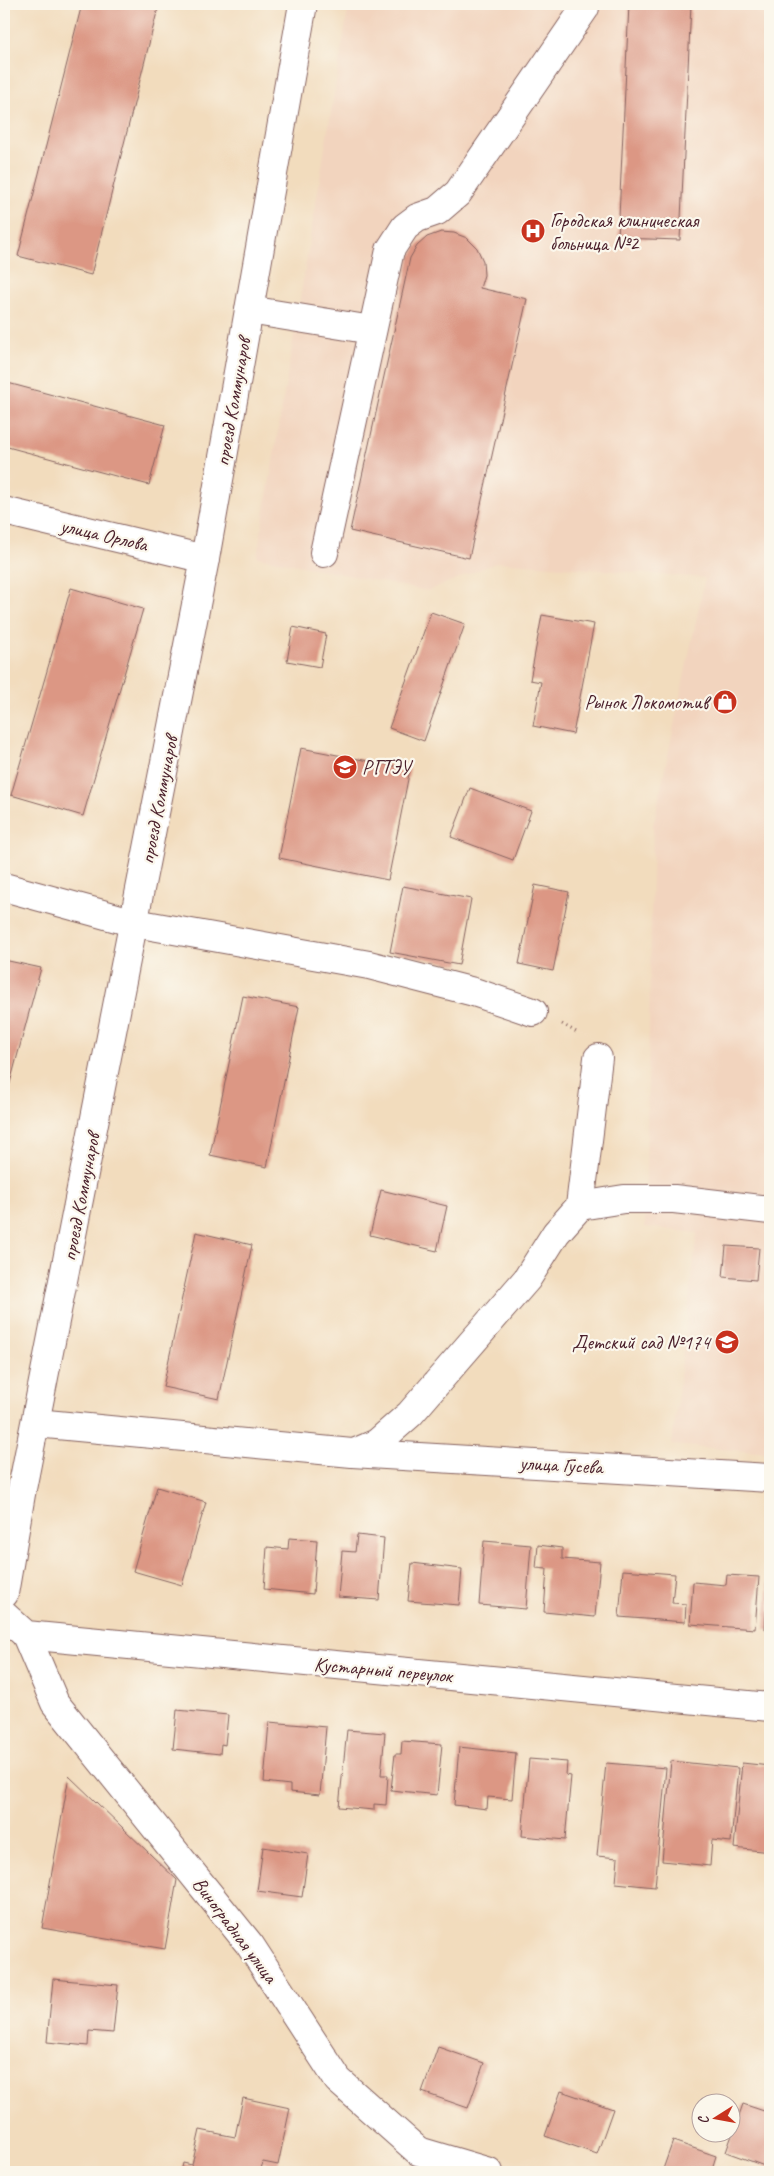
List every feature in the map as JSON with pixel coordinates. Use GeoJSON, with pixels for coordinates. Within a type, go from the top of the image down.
{"type":"FeatureCollection","features":[{"type":"Feature","properties":{"kind":"street","name":"проезд Коммунаров"},"geometry":{"type":"LineString","coordinates":[[4,1594],[13,1491],[36,1423],[135,923],[205,559],[303,4]]}},
{"type":"Feature","properties":{"kind":"street"},"geometry":{"type":"LineString","coordinates":[[324,553],[390,250],[405,227],[417,218],[438,211],[458,193],[585,8],[585,4]]}},
{"type":"Feature","properties":{"kind":"street"},"geometry":{"type":"LineString","coordinates":[[249,310],[372,330]]}},
{"type":"Feature","properties":{"kind":"street","name":"улица Орлова"},"geometry":{"type":"LineString","coordinates":[[4,511],[205,559]]}},
{"type":"Feature","properties":{"kind":"street"},"geometry":{"type":"LineString","coordinates":[[4,887],[135,923],[369,965],[474,992],[533,1012]]}},
{"type":"Feature","properties":{"kind":"street"},"geometry":{"type":"LineString","coordinates":[[352,1454],[378,1443],[410,1414],[527,1279],[556,1233],[580,1206],[598,1058]]}},
{"type":"Feature","properties":{"kind":"street"},"geometry":{"type":"LineString","coordinates":[[580,1206],[624,1199],[674,1199],[770,1210]]}},
{"type":"Feature","properties":{"kind":"street","name":"улица Гусева"},"geometry":{"type":"LineString","coordinates":[[36,1423],[352,1454],[770,1478]]}},
{"type":"Feature","properties":{"kind":"street"},"geometry":{"type":"LineString","coordinates":[[4,1615],[26,1635]]}},
{"type":"Feature","properties":{"kind":"street","name":"Кустарный переулок"},"geometry":{"type":"LineString","coordinates":[[26,1635],[770,1707]]}},
{"type":"Feature","properties":{"kind":"street","name":"Виноградная улица"},"geometry":{"type":"LineString","coordinates":[[26,1635],[55,1703],[250,1945],[338,2080],[418,2151],[489,2172]]}},
{"type":"Feature","properties":{"kind":"path"},"geometry":{"type":"LineString","coordinates":[[533,1012],[569,1028],[589,1041],[598,1058]]}},
{"type":"Feature","properties":{"kind":"shaded area","name":"Городская клиническая больница №2"},"geometry":{"type":"Polygon","coordinates":[[[349,4],[770,4],[770,1453],[672,1445],[697,1233],[645,1227],[653,826],[705,578],[498,562],[427,591],[257,557],[349,4]]]}},
{"type":"Feature","properties":{"kind":"building"},"geometry":{"type":"Polygon","coordinates":[[[82,4],[159,4],[91,275],[18,256],[82,4]]]}},
{"type":"Feature","properties":{"kind":"building"},"geometry":{"type":"Polygon","coordinates":[[[629,4],[691,4],[680,240],[618,238],[629,4]]]}},
{"type":"Feature","properties":{"kind":"building"},"geometry":{"type":"Polygon","coordinates":[[[441,232],[454,233],[467,238],[477,248],[483,261],[484,275],[480,288],[527,299],[469,558],[350,531],[410,258],[417,246],[427,237],[441,232]]]}},
{"type":"Feature","properties":{"kind":"building"},"geometry":{"type":"Polygon","coordinates":[[[4,382],[165,425],[149,485],[4,446],[4,382]]]}},
{"type":"Feature","properties":{"kind":"building"},"geometry":{"type":"Polygon","coordinates":[[[71,588],[143,609],[83,816],[11,795],[71,588]]]}},
{"type":"Feature","properties":{"kind":"building"},"geometry":{"type":"Polygon","coordinates":[[[431,612],[465,624],[424,741],[389,728],[431,612]]]}},
{"type":"Feature","properties":{"kind":"building"},"geometry":{"type":"Polygon","coordinates":[[[542,615],[594,624],[573,734],[533,726],[541,682],[530,680],[542,615]]]}},
{"type":"Feature","properties":{"kind":"building"},"geometry":{"type":"Polygon","coordinates":[[[293,627],[326,634],[320,667],[287,661],[293,627]]]}},
{"type":"Feature","properties":{"kind":"building"},"geometry":{"type":"Polygon","coordinates":[[[301,748],[410,769],[388,880],[279,858],[301,748]]]}},
{"type":"Feature","properties":{"kind":"building"},"geometry":{"type":"Polygon","coordinates":[[[470,788],[531,811],[513,860],[451,837],[470,788]]]}},
{"type":"Feature","properties":{"kind":"building"},"geometry":{"type":"Polygon","coordinates":[[[535,885],[569,892],[553,971],[519,964],[535,885]]]}},
{"type":"Feature","properties":{"kind":"building"},"geometry":{"type":"Polygon","coordinates":[[[403,886],[471,899],[459,965],[390,952],[403,886]]]}},
{"type":"Feature","properties":{"kind":"building"},"geometry":{"type":"Polygon","coordinates":[[[4,960],[41,968],[4,1105],[4,960]]]}},
{"type":"Feature","properties":{"kind":"building"},"geometry":{"type":"Polygon","coordinates":[[[243,996],[299,1007],[267,1167],[210,1155],[243,996]]]}},
{"type":"Feature","properties":{"kind":"building"},"geometry":{"type":"Polygon","coordinates":[[[381,1190],[447,1206],[437,1251],[370,1235],[381,1190]]]}},
{"type":"Feature","properties":{"kind":"building"},"geometry":{"type":"Polygon","coordinates":[[[196,1232],[252,1245],[219,1399],[163,1387],[196,1232]]]}},
{"type":"Feature","properties":{"kind":"building"},"geometry":{"type":"Polygon","coordinates":[[[726,1246],[759,1248],[756,1280],[723,1277],[726,1246]]]}},
{"type":"Feature","properties":{"kind":"building"},"geometry":{"type":"Polygon","coordinates":[[[157,1487],[206,1502],[182,1585],[133,1571],[157,1487]]]}},
{"type":"Feature","properties":{"kind":"building"},"geometry":{"type":"Polygon","coordinates":[[[357,1535],[384,1538],[379,1600],[338,1597],[342,1551],[355,1552],[357,1535]]]}},
{"type":"Feature","properties":{"kind":"building"},"geometry":{"type":"Polygon","coordinates":[[[289,1538],[317,1540],[313,1594],[264,1589],[267,1547],[288,1549],[289,1538]]]}},
{"type":"Feature","properties":{"kind":"building"},"geometry":{"type":"Polygon","coordinates":[[[484,1541],[531,1545],[526,1609],[479,1605],[484,1541]]]}},
{"type":"Feature","properties":{"kind":"building"},"geometry":{"type":"Polygon","coordinates":[[[538,1545],[562,1548],[562,1559],[600,1562],[595,1617],[544,1612],[547,1569],[536,1568],[538,1545]]]}},
{"type":"Feature","properties":{"kind":"building"},"geometry":{"type":"Polygon","coordinates":[[[412,1563],[462,1569],[459,1605],[408,1601],[412,1563]]]}},
{"type":"Feature","properties":{"kind":"building"},"geometry":{"type":"Polygon","coordinates":[[[623,1570],[675,1574],[672,1603],[686,1604],[685,1622],[619,1617],[623,1570]]]}},
{"type":"Feature","properties":{"kind":"building"},"geometry":{"type":"Polygon","coordinates":[[[727,1575],[759,1577],[755,1629],[690,1624],[693,1582],[726,1585],[727,1575]]]}},
{"type":"Feature","properties":{"kind":"building"},"geometry":{"type":"Polygon","coordinates":[[[769,1576],[770,1629],[765,1629],[769,1576]]]}},
{"type":"Feature","properties":{"kind":"building"},"geometry":{"type":"Polygon","coordinates":[[[177,1710],[228,1715],[225,1745],[221,1744],[220,1754],[173,1749],[177,1710]]]}},
{"type":"Feature","properties":{"kind":"building"},"geometry":{"type":"Polygon","coordinates":[[[269,1722],[326,1727],[320,1795],[290,1792],[290,1785],[264,1782],[269,1722]]]}},
{"type":"Feature","properties":{"kind":"building"},"geometry":{"type":"Polygon","coordinates":[[[347,1730],[385,1733],[381,1775],[388,1775],[386,1805],[374,1804],[374,1810],[339,1807],[347,1730]]]}},
{"type":"Feature","properties":{"kind":"building"},"geometry":{"type":"Polygon","coordinates":[[[402,1741],[442,1744],[437,1795],[391,1790],[395,1754],[401,1754],[402,1741]]]}},
{"type":"Feature","properties":{"kind":"building"},"geometry":{"type":"Polygon","coordinates":[[[459,1747],[516,1753],[512,1799],[488,1797],[487,1809],[454,1805],[459,1747]]]}},
{"type":"Feature","properties":{"kind":"building"},"geometry":{"type":"Polygon","coordinates":[[[529,1759],[567,1762],[566,1775],[571,1776],[565,1840],[522,1836],[529,1759]]]}},
{"type":"Feature","properties":{"kind":"building"},"geometry":{"type":"Polygon","coordinates":[[[671,1761],[738,1768],[731,1842],[712,1840],[710,1866],[662,1861],[671,1761]]]}},
{"type":"Feature","properties":{"kind":"building"},"geometry":{"type":"Polygon","coordinates":[[[606,1763],[666,1768],[655,1887],[616,1883],[618,1858],[597,1856],[606,1763]]]}},
{"type":"Feature","properties":{"kind":"building"},"geometry":{"type":"Polygon","coordinates":[[[742,1763],[770,1766],[770,1852],[734,1848],[742,1763]]]}},
{"type":"Feature","properties":{"kind":"building"},"geometry":{"type":"Polygon","coordinates":[[[69,1776],[177,1880],[165,1949],[42,1928],[69,1776]]]}},
{"type":"Feature","properties":{"kind":"building"},"geometry":{"type":"Polygon","coordinates":[[[263,1847],[308,1854],[302,1897],[257,1891],[263,1847]]]}},
{"type":"Feature","properties":{"kind":"building"},"geometry":{"type":"Polygon","coordinates":[[[53,1979],[118,1985],[113,2033],[89,2031],[88,2046],[47,2042],[53,1979]]]}},
{"type":"Feature","properties":{"kind":"building"},"geometry":{"type":"Polygon","coordinates":[[[438,2047],[484,2063],[468,2108],[422,2092],[438,2047]]]}},
{"type":"Feature","properties":{"kind":"building"},"geometry":{"type":"Polygon","coordinates":[[[561,2091],[613,2109],[597,2154],[545,2136],[561,2091]]]}},
{"type":"Feature","properties":{"kind":"building"},"geometry":{"type":"Polygon","coordinates":[[[243,2098],[290,2108],[278,2165],[263,2162],[260,2172],[181,2172],[183,2163],[192,2165],[200,2130],[235,2137],[243,2098]]]}},
{"type":"Feature","properties":{"kind":"building"},"geometry":{"type":"Polygon","coordinates":[[[743,2104],[770,2113],[770,2168],[726,2152],[729,2144],[742,2144],[743,2104]]]}},
{"type":"Feature","properties":{"kind":"building"},"geometry":{"type":"Polygon","coordinates":[[[673,2141],[716,2156],[711,2172],[662,2172],[673,2141]]]}},
{"type":"Feature","properties":{"kind":"place","name":"Городская клиническая больница №2"},"geometry":{"type":"Point","coordinates":[533,231]}},
{"type":"Feature","properties":{"kind":"place","name":"Рынок Локомотив"},"geometry":{"type":"Point","coordinates":[725,702]}},
{"type":"Feature","properties":{"kind":"place","name":"РГТЭУ"},"geometry":{"type":"Point","coordinates":[345,767]}},
{"type":"Feature","properties":{"kind":"place","name":"Детский сад №174"},"geometry":{"type":"Point","coordinates":[727,1342]}}]}
